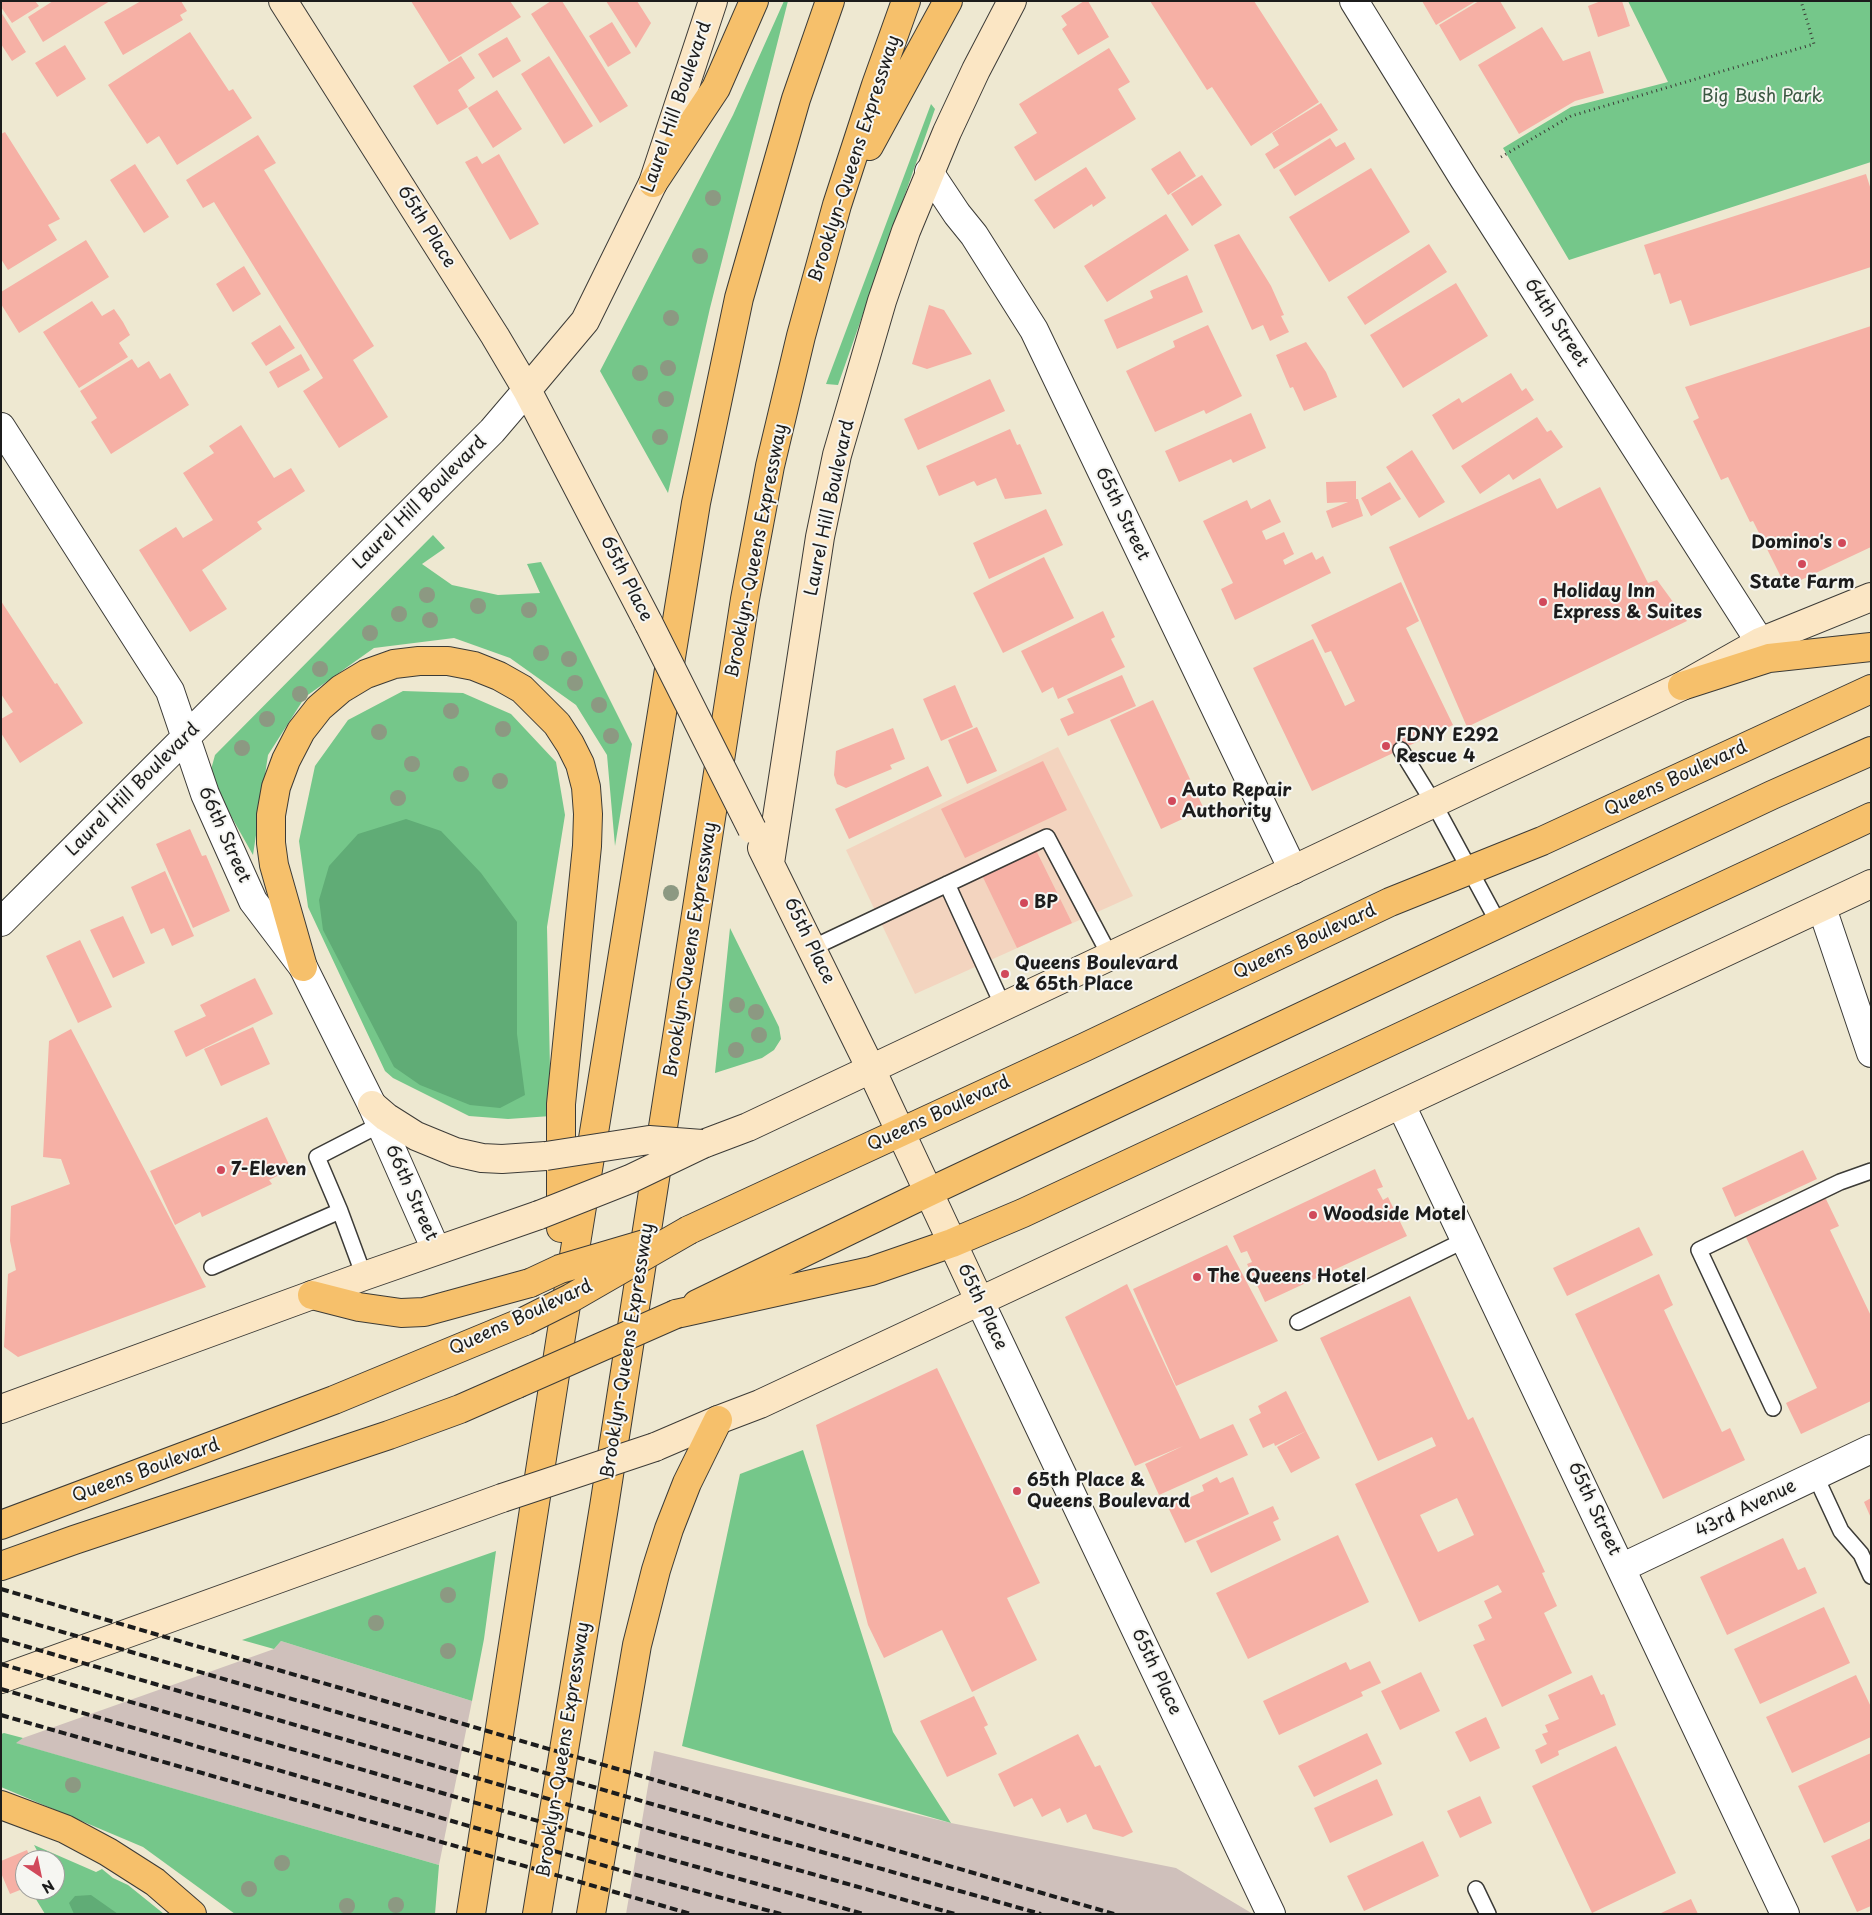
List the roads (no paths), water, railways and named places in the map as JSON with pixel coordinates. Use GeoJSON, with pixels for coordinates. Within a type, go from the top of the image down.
{"type":"FeatureCollection","features":[{"type":"Feature","properties":{"kind":"main road"},"geometry":{"type":"LineString","coordinates":[[653,183],[716,88],[754,1]]}},
{"type":"Feature","properties":{"kind":"main road"},"geometry":{"type":"LineString","coordinates":[[471,1914],[561,1336],[696,503],[738,298],[796,99],[830,1]]}},
{"type":"Feature","properties":{"kind":"main road","name":"Brooklyn-Queens Expressway"},"geometry":{"type":"LineString","coordinates":[[537,1914],[604,1506],[745,599],[770,466],[801,336],[838,205],[876,84],[906,1]]}},
{"type":"Feature","properties":{"kind":"main road"},"geometry":{"type":"LineString","coordinates":[[838,205],[948,1]]}},
{"type":"Feature","properties":{"kind":"main road"},"geometry":{"type":"LineString","coordinates":[[1682,686],[1769,658],[1871,647]]}},
{"type":"Feature","properties":{"kind":"main road"},"geometry":{"type":"LineString","coordinates":[[303,966],[274,865],[271,843],[271,815],[276,787],[286,760],[301,731],[319,708],[341,689],[366,674],[394,664],[448,661],[474,666],[499,676],[522,689],[557,724],[570,744],[580,764],[586,787],[588,814],[561,1104],[561,1336]]}},
{"type":"Feature","properties":{"kind":"main road","name":"Queens Boulevard"},"geometry":{"type":"LineString","coordinates":[[1,1525],[325,1403],[525,1321],[571,1298],[689,1230],[1390,902],[1542,841],[1871,689]]}},
{"type":"Feature","properties":{"kind":"main road"},"geometry":{"type":"LineString","coordinates":[[1,1566],[388,1436],[517,1384],[676,1314],[929,1192],[1871,751]]}},
{"type":"Feature","properties":{"kind":"main road"},"geometry":{"type":"LineString","coordinates":[[676,1314],[872,1271],[952,1243],[1031,1209],[1871,817]]}},
{"type":"Feature","properties":{"kind":"main road"},"geometry":{"type":"LineString","coordinates":[[312,1295],[381,1312],[424,1312],[530,1283],[560,1269],[689,1230]]}},
{"type":"Feature","properties":{"kind":"main road"},"geometry":{"type":"LineString","coordinates":[[591,1914],[637,1645],[656,1570],[669,1529],[687,1483],[718,1420]]}},
{"type":"Feature","properties":{"kind":"main road"},"geometry":{"type":"LineString","coordinates":[[1,1805],[64,1829],[108,1852],[155,1882],[192,1914]]}},
{"type":"Feature","properties":{"kind":"street","name":"65th Place"},"geometry":{"type":"LineString","coordinates":[[283,1],[490,327],[527,390],[649,624],[770,863],[871,1069],[1271,1914]]}},
{"type":"Feature","properties":{"kind":"street","name":"Laurel Hill Boulevard"},"geometry":{"type":"LineString","coordinates":[[1,922],[492,431],[585,321],[653,183],[713,1]]}},
{"type":"Feature","properties":{"kind":"street","name":"Laurel Hill Boulevard"},"geometry":{"type":"LineString","coordinates":[[770,863],[820,537],[837,455],[882,301],[906,231],[929,172],[976,70],[1012,1]]}},
{"type":"Feature","properties":{"kind":"street","name":"64th Street"},"geometry":{"type":"LineString","coordinates":[[1354,1],[1464,179],[1760,642]]}},
{"type":"Feature","properties":{"kind":"street","name":"65th Street"},"geometry":{"type":"LineString","coordinates":[[929,172],[957,214],[974,235],[1034,330],[1293,870]]}},
{"type":"Feature","properties":{"kind":"street","name":"66th Street"},"geometry":{"type":"LineString","coordinates":[[1,427],[170,691],[205,794],[253,900],[303,966],[381,1116],[436,1250]]}},
{"type":"Feature","properties":{"kind":"street"},"geometry":{"type":"LineString","coordinates":[[3,1407],[436,1250],[539,1215],[630,1179],[703,1144],[748,1127],[1682,686],[1760,642],[1871,597]]}},
{"type":"Feature","properties":{"kind":"street"},"geometry":{"type":"LineString","coordinates":[[1,1679],[502,1498],[655,1447],[760,1404],[1401,1106],[1871,884]]}},
{"type":"Feature","properties":{"kind":"street"},"geometry":{"type":"LineString","coordinates":[[1822,908],[1871,1053]]}},
{"type":"Feature","properties":{"kind":"street","name":"65th Street"},"geometry":{"type":"LineString","coordinates":[[1401,1106],[1422,1154],[1622,1568],[1785,1914]]}},
{"type":"Feature","properties":{"kind":"street"},"geometry":{"type":"LineString","coordinates":[[381,1116],[416,1136],[455,1152],[482,1158],[502,1159],[546,1156],[649,1140],[703,1144]]}},
{"type":"Feature","properties":{"kind":"street","name":"43rd Avenue"},"geometry":{"type":"LineString","coordinates":[[1622,1568],[1871,1449]]}},
{"type":"Feature","properties":{"kind":"lane"},"geometry":{"type":"LineString","coordinates":[[1400,750],[1433,802],[1499,924]]}},
{"type":"Feature","properties":{"kind":"lane"},"geometry":{"type":"LineString","coordinates":[[812,948],[1047,836],[1110,956]]}},
{"type":"Feature","properties":{"kind":"lane"},"geometry":{"type":"LineString","coordinates":[[947,884],[1003,1006]]}},
{"type":"Feature","properties":{"kind":"lane"},"geometry":{"type":"LineString","coordinates":[[364,1276],[340,1211],[317,1158],[381,1116]]}},
{"type":"Feature","properties":{"kind":"lane"},"geometry":{"type":"LineString","coordinates":[[1773,1408],[1700,1250],[1840,1182],[1871,1171]]}},
{"type":"Feature","properties":{"kind":"lane"},"geometry":{"type":"LineString","coordinates":[[212,1266],[340,1211]]}},
{"type":"Feature","properties":{"kind":"lane"},"geometry":{"type":"LineString","coordinates":[[1298,1322],[1465,1240]]}},
{"type":"Feature","properties":{"kind":"lane"},"geometry":{"type":"LineString","coordinates":[[1816,1476],[1841,1531],[1861,1554],[1871,1576]]}},
{"type":"Feature","properties":{"kind":"lane"},"geometry":{"type":"LineString","coordinates":[[1476,1889],[1488,1914]]}},
{"type":"Feature","properties":{"kind":"railway"},"geometry":{"type":"LineString","coordinates":[[1,1589],[1114,1914]]}},
{"type":"Feature","properties":{"kind":"railway"},"geometry":{"type":"LineString","coordinates":[[1,1614],[645,1802],[1041,1914]]}},
{"type":"Feature","properties":{"kind":"railway"},"geometry":{"type":"LineString","coordinates":[[1,1639],[641,1826],[955,1914]]}},
{"type":"Feature","properties":{"kind":"railway"},"geometry":{"type":"LineString","coordinates":[[1,1664],[637,1850],[864,1914]]}},
{"type":"Feature","properties":{"kind":"railway"},"geometry":{"type":"LineString","coordinates":[[1,1689],[633,1874],[781,1914]]}},
{"type":"Feature","properties":{"kind":"railway"},"geometry":{"type":"LineString","coordinates":[[1,1715],[691,1914]]}},
{"type":"Feature","properties":{"kind":"place","name":"Domino's"},"geometry":{"type":"Point","coordinates":[1842,543]}},
{"type":"Feature","properties":{"kind":"place","name":"State Farm"},"geometry":{"type":"Point","coordinates":[1802,564]}},
{"type":"Feature","properties":{"kind":"place","name":"Holiday Inn Express & Suites"},"geometry":{"type":"Point","coordinates":[1543,602]}},
{"type":"Feature","properties":{"kind":"place","name":"FDNY E292 Rescue 4"},"geometry":{"type":"Point","coordinates":[1386,746]}},
{"type":"Feature","properties":{"kind":"place","name":"Auto Repair Authority"},"geometry":{"type":"Point","coordinates":[1172,801]}},
{"type":"Feature","properties":{"kind":"place","name":"BP"},"geometry":{"type":"Point","coordinates":[1024,903]}},
{"type":"Feature","properties":{"kind":"place","name":"Queens Boulevard & 65th Place"},"geometry":{"type":"Point","coordinates":[1005,974]}},
{"type":"Feature","properties":{"kind":"place","name":"7-Eleven"},"geometry":{"type":"Point","coordinates":[221,1170]}},
{"type":"Feature","properties":{"kind":"place","name":"Woodside Motel"},"geometry":{"type":"Point","coordinates":[1313,1215]}},
{"type":"Feature","properties":{"kind":"place","name":"The Queens Hotel"},"geometry":{"type":"Point","coordinates":[1197,1277]}},
{"type":"Feature","properties":{"kind":"place","name":"65th Place & Queens Boulevard"},"geometry":{"type":"Point","coordinates":[1017,1491]}},
{"type":"Feature","properties":{"kind":"park label","name":"Big Bush Park"},"geometry":{"type":"Point","coordinates":[1762,97]}}]}
